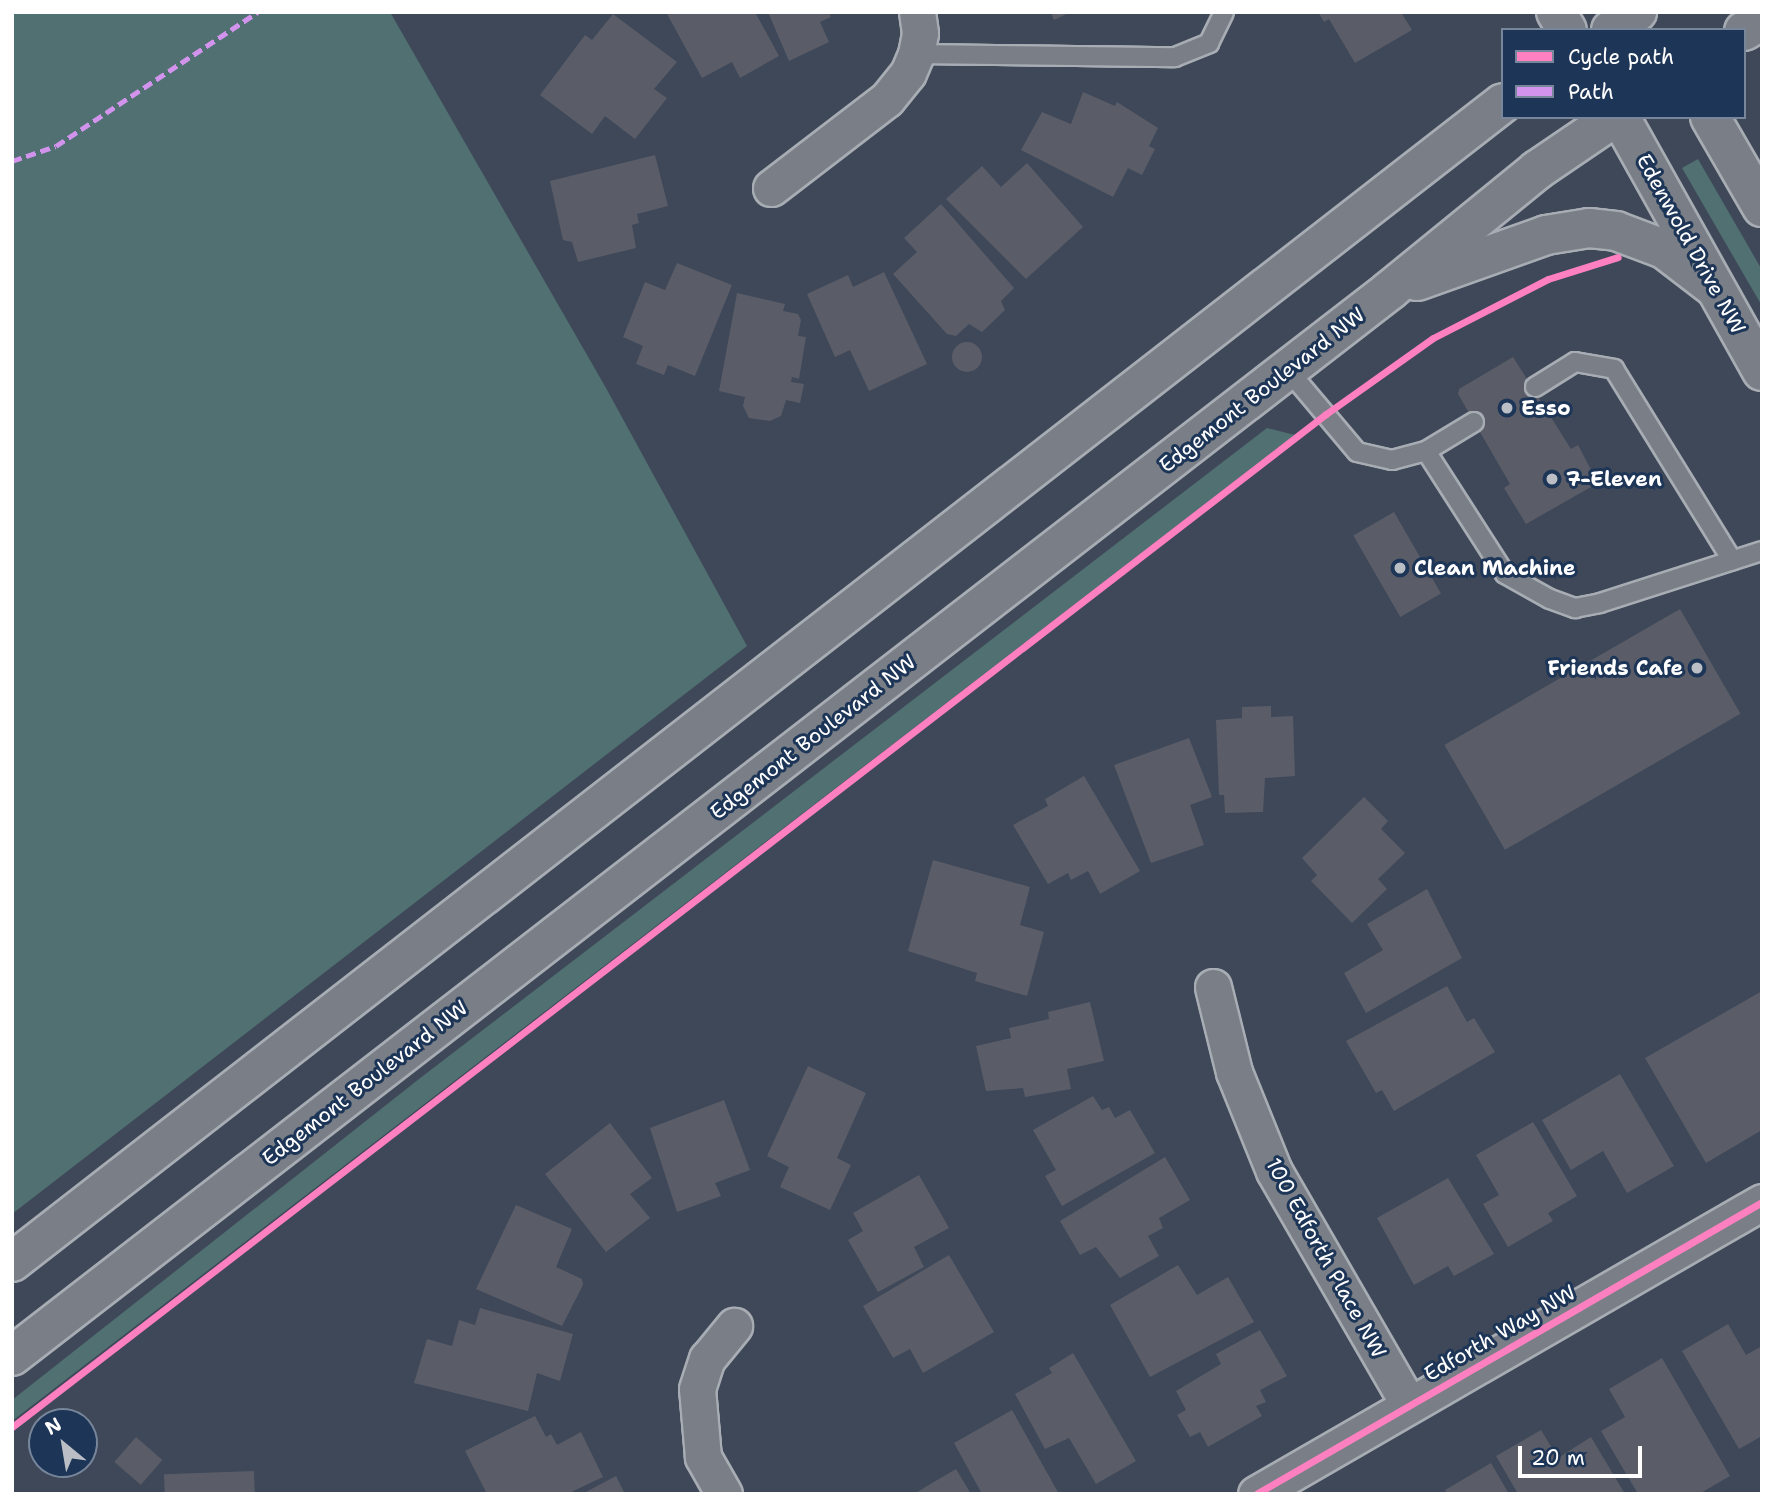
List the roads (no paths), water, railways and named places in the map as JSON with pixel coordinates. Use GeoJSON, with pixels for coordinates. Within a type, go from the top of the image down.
{"type":"FeatureCollection","features":[{"type":"Feature","properties":{"kind":"main road"},"geometry":{"type":"LineString","coordinates":[[1556,12],[1566,28]]}},
{"type":"Feature","properties":{"kind":"main road"},"geometry":{"type":"LineString","coordinates":[[1614,28],[1637,12]]}},
{"type":"Feature","properties":{"kind":"main road"},"geometry":{"type":"LineString","coordinates":[[1647,12],[1657,28]]}},
{"type":"Feature","properties":{"kind":"main road"},"geometry":{"type":"LineString","coordinates":[[1746,30],[1762,20]]}},
{"type":"Feature","properties":{"kind":"main road"},"geometry":{"type":"LineString","coordinates":[[12,1262],[1501,105]]}},
{"type":"Feature","properties":{"kind":"main road","name":"Edgemont Boulevard NW"},"geometry":{"type":"LineString","coordinates":[[12,1356],[1391,290],[1537,170],[1614,119]]}},
{"type":"Feature","properties":{"kind":"main road","name":"Edenwold Drive NW"},"geometry":{"type":"LineString","coordinates":[[1618,119],[1762,371]]}},
{"type":"Feature","properties":{"kind":"main road"},"geometry":{"type":"LineString","coordinates":[[1711,119],[1762,207]]}},
{"type":"Feature","properties":{"kind":"main road"},"geometry":{"type":"LineString","coordinates":[[1391,290],[1546,235],[1589,228],[1616,231],[1664,249],[1715,288]]}},
{"type":"Feature","properties":{"kind":"street"},"geometry":{"type":"LineString","coordinates":[[771,188],[887,99],[908,73],[916,54],[920,33],[917,12]]}},
{"type":"Feature","properties":{"kind":"street","name":"100 Edforth Place NW"},"geometry":{"type":"LineString","coordinates":[[1213,986],[1234,1072],[1274,1171],[1409,1405]]}},
{"type":"Feature","properties":{"kind":"street","name":"Edforth Way NW"},"geometry":{"type":"LineString","coordinates":[[1256,1494],[1762,1202]]}},
{"type":"Feature","properties":{"kind":"street"},"geometry":{"type":"LineString","coordinates":[[724,1494],[703,1457],[696,1419],[697,1389],[708,1359],[734,1326]]}},
{"type":"Feature","properties":{"kind":"lane"},"geometry":{"type":"LineString","coordinates":[[916,54],[1175,57],[1209,43],[1224,12]]}},
{"type":"Feature","properties":{"kind":"lane"},"geometry":{"type":"LineString","coordinates":[[1535,387],[1575,362],[1614,369],[1732,560]]}},
{"type":"Feature","properties":{"kind":"lane"},"geometry":{"type":"LineString","coordinates":[[1287,370],[1357,452],[1392,460],[1426,451],[1474,422]]}},
{"type":"Feature","properties":{"kind":"lane"},"geometry":{"type":"LineString","coordinates":[[1426,451],[1505,575],[1550,599],[1575,608],[1600,603],[1762,551]]}},
{"type":"Feature","properties":{"kind":"place","name":"Esso"},"geometry":{"type":"Point","coordinates":[1507,408]}},
{"type":"Feature","properties":{"kind":"place","name":"7-Eleven"},"geometry":{"type":"Point","coordinates":[1552,479]}},
{"type":"Feature","properties":{"kind":"place","name":"Clean Machine"},"geometry":{"type":"Point","coordinates":[1400,568]}},
{"type":"Feature","properties":{"kind":"place","name":"Friends Cafe"},"geometry":{"type":"Point","coordinates":[1697,668]}}]}
